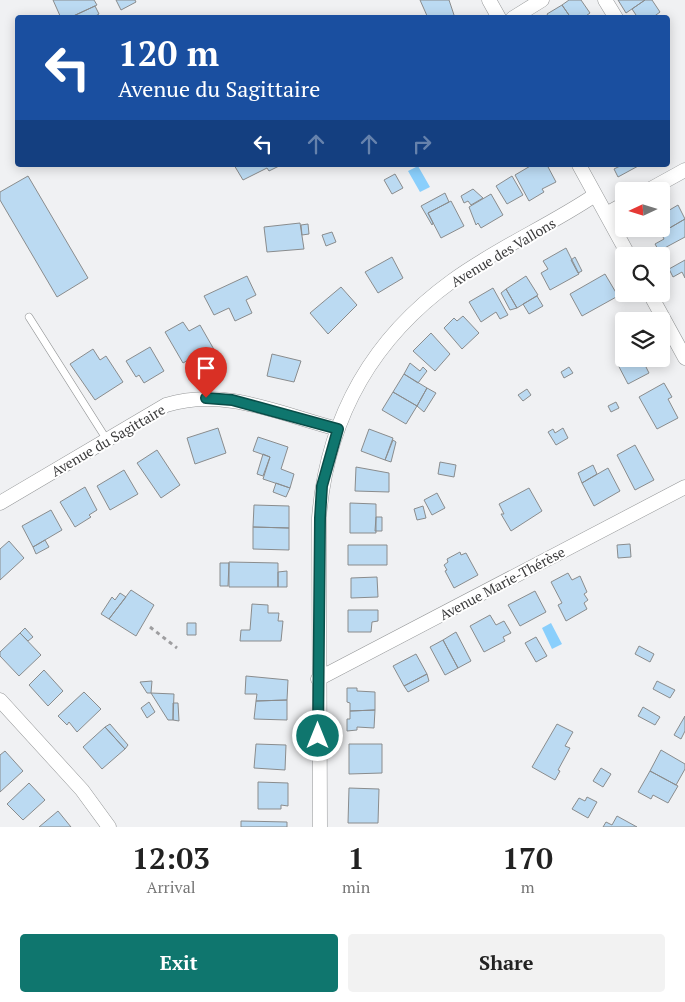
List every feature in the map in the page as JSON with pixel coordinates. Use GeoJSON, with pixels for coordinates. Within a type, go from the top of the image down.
{"type":"FeatureCollection","features":[{"type":"Feature","properties":{"kind":"street"},"geometry":{"type":"LineString","coordinates":[[489,0],[497,15]]}},
{"type":"Feature","properties":{"kind":"street"},"geometry":{"type":"LineString","coordinates":[[518,15],[542,0]]}},
{"type":"Feature","properties":{"kind":"street"},"geometry":{"type":"LineString","coordinates":[[605,0],[614,15]]}},
{"type":"Feature","properties":{"kind":"street"},"geometry":{"type":"LineString","coordinates":[[580,167],[624,247]]}},
{"type":"Feature","properties":{"kind":"street"},"geometry":{"type":"LineString","coordinates":[[663,182],[685,170]]}},
{"type":"Feature","properties":{"kind":"street","name":"Avenue des Vallons"},"geometry":{"type":"LineString","coordinates":[[320,827],[318,679],[322,486],[347,403],[366,368],[388,339],[418,309],[452,281],[595,195]]}},
{"type":"Feature","properties":{"kind":"street"},"geometry":{"type":"LineString","coordinates":[[606,214],[615,209]]}},
{"type":"Feature","properties":{"kind":"street"},"geometry":{"type":"LineString","coordinates":[[654,302],[685,358]]}},
{"type":"Feature","properties":{"kind":"street","name":"Avenue du Sagittaire"},"geometry":{"type":"LineString","coordinates":[[0,502],[166,406],[184,400],[206,398],[232,400],[338,429]]}},
{"type":"Feature","properties":{"kind":"street","name":"Avenue Marie-Thérèse"},"geometry":{"type":"LineString","coordinates":[[318,679],[685,487]]}},
{"type":"Feature","properties":{"kind":"street"},"geometry":{"type":"LineString","coordinates":[[0,700],[77,784],[109,827]]}},
{"type":"Feature","properties":{"kind":"lane"},"geometry":{"type":"LineString","coordinates":[[29,317],[107,440]]}},
{"type":"Feature","properties":{"kind":"path"},"geometry":{"type":"LineString","coordinates":[[150,628],[177,648]]}},
{"type":"Feature","properties":{"kind":"water"},"geometry":{"type":"Polygon","coordinates":[[[419,167],[430,187],[420,192],[408,171],[419,167]]]}},
{"type":"Feature","properties":{"kind":"water"},"geometry":{"type":"Polygon","coordinates":[[[551,623],[562,644],[552,649],[542,628],[551,623]]]}},
{"type":"Feature","properties":{"kind":"building"},"geometry":{"type":"Polygon","coordinates":[[[53,0],[94,0],[97,5],[75,15],[60,15],[53,0]]]}},
{"type":"Feature","properties":{"kind":"building"},"geometry":{"type":"Polygon","coordinates":[[[116,0],[135,0],[136,2],[121,10],[116,0]]]}},
{"type":"Feature","properties":{"kind":"building"},"geometry":{"type":"Polygon","coordinates":[[[420,0],[449,0],[454,15],[427,15],[420,0]]]}},
{"type":"Feature","properties":{"kind":"building"},"geometry":{"type":"Polygon","coordinates":[[[569,0],[581,0],[590,13],[587,15],[569,15],[562,5],[569,0]]]}},
{"type":"Feature","properties":{"kind":"building"},"geometry":{"type":"Polygon","coordinates":[[[618,0],[645,0],[626,13],[618,0]]]}},
{"type":"Feature","properties":{"kind":"building"},"geometry":{"type":"Polygon","coordinates":[[[645,0],[652,0],[660,12],[656,15],[636,15],[632,9],[645,0]]]}},
{"type":"Feature","properties":{"kind":"building"},"geometry":{"type":"Polygon","coordinates":[[[562,5],[569,15],[548,15],[562,5]]]}},
{"type":"Feature","properties":{"kind":"building"},"geometry":{"type":"Polygon","coordinates":[[[95,6],[99,14],[97,15],[76,15],[95,6]]]}},
{"type":"Feature","properties":{"kind":"building"},"geometry":{"type":"Polygon","coordinates":[[[235,167],[277,167],[269,171],[267,168],[243,180],[235,167]]]}},
{"type":"Feature","properties":{"kind":"building"},"geometry":{"type":"Polygon","coordinates":[[[529,167],[548,167],[556,182],[542,189],[544,192],[529,201],[515,175],[529,167]]]}},
{"type":"Feature","properties":{"kind":"building"},"geometry":{"type":"Polygon","coordinates":[[[618,167],[636,167],[618,177],[614,169],[618,167]]]}},
{"type":"Feature","properties":{"kind":"building"},"geometry":{"type":"Polygon","coordinates":[[[395,174],[403,188],[392,194],[384,180],[395,174]]]}},
{"type":"Feature","properties":{"kind":"building"},"geometry":{"type":"Polygon","coordinates":[[[28,176],[88,278],[57,297],[0,200],[0,192],[28,176]]]}},
{"type":"Feature","properties":{"kind":"building"},"geometry":{"type":"Polygon","coordinates":[[[512,176],[523,195],[507,204],[496,186],[512,176]]]}},
{"type":"Feature","properties":{"kind":"building"},"geometry":{"type":"Polygon","coordinates":[[[473,189],[483,198],[471,205],[468,201],[464,203],[461,196],[473,189]]]}},
{"type":"Feature","properties":{"kind":"building"},"geometry":{"type":"Polygon","coordinates":[[[445,193],[449,202],[428,213],[433,223],[432,225],[421,206],[445,193]]]}},
{"type":"Feature","properties":{"kind":"building"},"geometry":{"type":"Polygon","coordinates":[[[491,194],[503,215],[481,228],[478,223],[476,225],[469,207],[491,194]]]}},
{"type":"Feature","properties":{"kind":"building"},"geometry":{"type":"Polygon","coordinates":[[[451,201],[464,226],[441,238],[428,213],[451,201]]]}},
{"type":"Feature","properties":{"kind":"building"},"geometry":{"type":"Polygon","coordinates":[[[678,205],[685,219],[670,228],[670,210],[678,205]]]}},
{"type":"Feature","properties":{"kind":"building"},"geometry":{"type":"Polygon","coordinates":[[[685,219],[685,237],[666,247],[657,247],[655,244],[664,238],[670,238],[670,228],[685,219]]]}},
{"type":"Feature","properties":{"kind":"building"},"geometry":{"type":"Polygon","coordinates":[[[300,223],[304,249],[267,252],[264,227],[300,223]]]}},
{"type":"Feature","properties":{"kind":"building"},"geometry":{"type":"Polygon","coordinates":[[[308,224],[309,234],[302,235],[301,225],[308,224]]]}},
{"type":"Feature","properties":{"kind":"building"},"geometry":{"type":"Polygon","coordinates":[[[332,232],[336,242],[326,246],[322,235],[332,232]]]}},
{"type":"Feature","properties":{"kind":"building"},"geometry":{"type":"Polygon","coordinates":[[[566,248],[579,274],[550,290],[541,273],[548,269],[543,261],[566,248]]]}},
{"type":"Feature","properties":{"kind":"building"},"geometry":{"type":"Polygon","coordinates":[[[392,257],[403,278],[378,293],[365,272],[392,257]]]}},
{"type":"Feature","properties":{"kind":"building"},"geometry":{"type":"Polygon","coordinates":[[[575,257],[582,271],[578,273],[571,260],[575,257]]]}},
{"type":"Feature","properties":{"kind":"building"},"geometry":{"type":"Polygon","coordinates":[[[685,260],[685,278],[682,272],[673,277],[670,268],[685,260]]]}},
{"type":"Feature","properties":{"kind":"building"},"geometry":{"type":"Polygon","coordinates":[[[605,274],[615,291],[615,298],[582,316],[570,294],[605,274]]]}},
{"type":"Feature","properties":{"kind":"building"},"geometry":{"type":"Polygon","coordinates":[[[247,276],[256,295],[246,300],[252,313],[235,321],[229,308],[214,315],[204,296],[247,276]]]}},
{"type":"Feature","properties":{"kind":"building"},"geometry":{"type":"Polygon","coordinates":[[[526,276],[538,295],[517,308],[506,289],[526,276]]]}},
{"type":"Feature","properties":{"kind":"building"},"geometry":{"type":"Polygon","coordinates":[[[341,287],[357,305],[328,334],[310,313],[341,287]]]}},
{"type":"Feature","properties":{"kind":"building"},"geometry":{"type":"Polygon","coordinates":[[[493,288],[508,315],[500,319],[496,312],[481,322],[469,302],[493,288]]]}},
{"type":"Feature","properties":{"kind":"building"},"geometry":{"type":"Polygon","coordinates":[[[506,289],[517,308],[510,310],[501,293],[506,289]]]}},
{"type":"Feature","properties":{"kind":"building"},"geometry":{"type":"Polygon","coordinates":[[[537,296],[543,306],[529,314],[523,304],[537,296]]]}},
{"type":"Feature","properties":{"kind":"building"},"geometry":{"type":"Polygon","coordinates":[[[463,316],[479,333],[462,349],[444,328],[454,318],[457,321],[463,316]]]}},
{"type":"Feature","properties":{"kind":"building"},"geometry":{"type":"Polygon","coordinates":[[[183,322],[189,331],[200,325],[216,353],[195,366],[190,359],[183,363],[165,332],[183,322]]]}},
{"type":"Feature","properties":{"kind":"building"},"geometry":{"type":"Polygon","coordinates":[[[431,333],[450,354],[435,371],[413,351],[431,333]]]}},
{"type":"Feature","properties":{"kind":"building"},"geometry":{"type":"Polygon","coordinates":[[[150,347],[164,371],[144,383],[139,375],[136,377],[126,361],[150,347]]]}},
{"type":"Feature","properties":{"kind":"building"},"geometry":{"type":"Polygon","coordinates":[[[93,349],[100,360],[106,356],[123,382],[95,400],[70,364],[93,349]]]}},
{"type":"Feature","properties":{"kind":"building"},"geometry":{"type":"Polygon","coordinates":[[[272,354],[301,361],[294,382],[267,376],[272,354]]]}},
{"type":"Feature","properties":{"kind":"building"},"geometry":{"type":"Polygon","coordinates":[[[410,363],[420,371],[423,367],[427,371],[418,383],[404,374],[410,363]]]}},
{"type":"Feature","properties":{"kind":"building"},"geometry":{"type":"Polygon","coordinates":[[[569,367],[573,373],[564,378],[561,372],[569,367]]]}},
{"type":"Feature","properties":{"kind":"building"},"geometry":{"type":"Polygon","coordinates":[[[619,367],[646,367],[649,373],[628,384],[619,367]]]}},
{"type":"Feature","properties":{"kind":"building"},"geometry":{"type":"Polygon","coordinates":[[[404,374],[427,388],[417,406],[393,392],[404,374]]]}},
{"type":"Feature","properties":{"kind":"building"},"geometry":{"type":"Polygon","coordinates":[[[664,383],[672,397],[668,399],[678,418],[657,429],[639,397],[664,383]]]}},
{"type":"Feature","properties":{"kind":"building"},"geometry":{"type":"Polygon","coordinates":[[[427,388],[436,393],[424,412],[417,406],[427,388]]]}},
{"type":"Feature","properties":{"kind":"building"},"geometry":{"type":"Polygon","coordinates":[[[527,389],[531,395],[523,401],[518,395],[527,389]]]}},
{"type":"Feature","properties":{"kind":"building"},"geometry":{"type":"Polygon","coordinates":[[[393,392],[417,406],[406,424],[382,410],[393,392]]]}},
{"type":"Feature","properties":{"kind":"building"},"geometry":{"type":"Polygon","coordinates":[[[616,402],[619,408],[611,412],[608,406],[616,402]]]}},
{"type":"Feature","properties":{"kind":"building"},"geometry":{"type":"Polygon","coordinates":[[[218,428],[226,453],[195,464],[187,438],[218,428]]]}},
{"type":"Feature","properties":{"kind":"building"},"geometry":{"type":"Polygon","coordinates":[[[563,428],[568,438],[556,445],[548,432],[553,429],[555,433],[563,428]]]}},
{"type":"Feature","properties":{"kind":"building"},"geometry":{"type":"Polygon","coordinates":[[[369,429],[393,438],[385,460],[361,451],[369,429]]]}},
{"type":"Feature","properties":{"kind":"building"},"geometry":{"type":"Polygon","coordinates":[[[258,437],[288,447],[281,469],[294,474],[290,488],[263,479],[270,457],[253,451],[258,437]]]}},
{"type":"Feature","properties":{"kind":"building"},"geometry":{"type":"Polygon","coordinates":[[[393,440],[396,442],[391,462],[385,460],[393,440]]]}},
{"type":"Feature","properties":{"kind":"building"},"geometry":{"type":"Polygon","coordinates":[[[635,445],[654,480],[635,490],[617,455],[635,445]]]}},
{"type":"Feature","properties":{"kind":"building"},"geometry":{"type":"Polygon","coordinates":[[[157,450],[180,485],[161,498],[137,463],[157,450]]]}},
{"type":"Feature","properties":{"kind":"building"},"geometry":{"type":"Polygon","coordinates":[[[263,454],[270,457],[263,476],[257,474],[263,454]]]}},
{"type":"Feature","properties":{"kind":"building"},"geometry":{"type":"Polygon","coordinates":[[[440,462],[456,465],[454,477],[438,474],[440,462]]]}},
{"type":"Feature","properties":{"kind":"building"},"geometry":{"type":"Polygon","coordinates":[[[593,465],[597,474],[582,483],[578,473],[593,465]]]}},
{"type":"Feature","properties":{"kind":"building"},"geometry":{"type":"Polygon","coordinates":[[[356,467],[389,473],[389,492],[355,491],[356,467]]]}},
{"type":"Feature","properties":{"kind":"building"},"geometry":{"type":"Polygon","coordinates":[[[608,468],[620,491],[594,506],[582,483],[608,468]]]}},
{"type":"Feature","properties":{"kind":"building"},"geometry":{"type":"Polygon","coordinates":[[[124,470],[138,494],[110,510],[97,486],[124,470]]]}},
{"type":"Feature","properties":{"kind":"building"},"geometry":{"type":"Polygon","coordinates":[[[276,483],[290,488],[286,497],[273,492],[276,483]]]}},
{"type":"Feature","properties":{"kind":"building"},"geometry":{"type":"Polygon","coordinates":[[[85,487],[97,510],[89,515],[91,517],[75,527],[60,502],[85,487]]]}},
{"type":"Feature","properties":{"kind":"building"},"geometry":{"type":"Polygon","coordinates":[[[529,488],[542,511],[511,531],[501,514],[504,514],[499,504],[529,488]]]}},
{"type":"Feature","properties":{"kind":"building"},"geometry":{"type":"Polygon","coordinates":[[[437,493],[445,508],[432,515],[424,500],[437,493]]]}},
{"type":"Feature","properties":{"kind":"building"},"geometry":{"type":"Polygon","coordinates":[[[350,503],[376,504],[376,533],[350,533],[350,503]]]}},
{"type":"Feature","properties":{"kind":"building"},"geometry":{"type":"Polygon","coordinates":[[[254,505],[289,506],[289,528],[253,527],[254,505]]]}},
{"type":"Feature","properties":{"kind":"building"},"geometry":{"type":"Polygon","coordinates":[[[423,506],[426,518],[417,520],[414,509],[423,506]]]}},
{"type":"Feature","properties":{"kind":"building"},"geometry":{"type":"Polygon","coordinates":[[[51,510],[62,530],[33,547],[22,526],[51,510]]]}},
{"type":"Feature","properties":{"kind":"building"},"geometry":{"type":"Polygon","coordinates":[[[376,517],[382,517],[382,531],[375,531],[376,517]]]}},
{"type":"Feature","properties":{"kind":"building"},"geometry":{"type":"Polygon","coordinates":[[[253,527],[289,528],[289,550],[253,549],[253,527]]]}},
{"type":"Feature","properties":{"kind":"building"},"geometry":{"type":"Polygon","coordinates":[[[45,540],[49,547],[36,554],[33,547],[45,540]]]}},
{"type":"Feature","properties":{"kind":"building"},"geometry":{"type":"Polygon","coordinates":[[[9,541],[24,558],[0,580],[0,549],[9,541]]]}},
{"type":"Feature","properties":{"kind":"building"},"geometry":{"type":"Polygon","coordinates":[[[630,544],[631,557],[618,558],[617,545],[630,544]]]}},
{"type":"Feature","properties":{"kind":"building"},"geometry":{"type":"Polygon","coordinates":[[[348,545],[387,545],[387,565],[348,565],[348,545]]]}},
{"type":"Feature","properties":{"kind":"building"},"geometry":{"type":"Polygon","coordinates":[[[460,552],[461,555],[466,553],[478,575],[454,588],[444,565],[448,562],[447,559],[460,552]]]}},
{"type":"Feature","properties":{"kind":"building"},"geometry":{"type":"Polygon","coordinates":[[[229,562],[278,563],[278,587],[229,587],[229,562]]]}},
{"type":"Feature","properties":{"kind":"building"},"geometry":{"type":"Polygon","coordinates":[[[220,563],[229,563],[228,586],[220,586],[220,563]]]}},
{"type":"Feature","properties":{"kind":"building"},"geometry":{"type":"Polygon","coordinates":[[[287,571],[287,587],[278,587],[278,572],[287,571]]]}},
{"type":"Feature","properties":{"kind":"building"},"geometry":{"type":"Polygon","coordinates":[[[568,573],[572,580],[580,576],[587,592],[584,594],[588,600],[584,603],[587,609],[566,621],[558,605],[562,603],[551,582],[568,573]]]}},
{"type":"Feature","properties":{"kind":"building"},"geometry":{"type":"Polygon","coordinates":[[[377,577],[378,597],[351,598],[351,578],[377,577]]]}},
{"type":"Feature","properties":{"kind":"building"},"geometry":{"type":"Polygon","coordinates":[[[131,590],[154,605],[136,636],[109,619],[131,590]]]}},
{"type":"Feature","properties":{"kind":"building"},"geometry":{"type":"Polygon","coordinates":[[[535,591],[546,612],[520,626],[508,605],[535,591]]]}},
{"type":"Feature","properties":{"kind":"building"},"geometry":{"type":"Polygon","coordinates":[[[120,593],[126,597],[109,619],[101,614],[112,597],[115,600],[120,593]]]}},
{"type":"Feature","properties":{"kind":"building"},"geometry":{"type":"Polygon","coordinates":[[[252,604],[268,605],[268,613],[279,613],[278,621],[283,621],[281,641],[240,641],[241,630],[250,630],[252,604]]]}},
{"type":"Feature","properties":{"kind":"building"},"geometry":{"type":"Polygon","coordinates":[[[348,610],[378,610],[378,621],[372,622],[371,632],[348,632],[348,610]]]}},
{"type":"Feature","properties":{"kind":"building"},"geometry":{"type":"Polygon","coordinates":[[[490,615],[496,625],[504,621],[511,633],[503,637],[505,641],[484,652],[470,626],[490,615]]]}},
{"type":"Feature","properties":{"kind":"building"},"geometry":{"type":"Polygon","coordinates":[[[187,623],[196,623],[196,635],[187,635],[187,623]]]}},
{"type":"Feature","properties":{"kind":"building"},"geometry":{"type":"Polygon","coordinates":[[[25,628],[33,637],[28,641],[20,633],[25,628]]]}},
{"type":"Feature","properties":{"kind":"building"},"geometry":{"type":"Polygon","coordinates":[[[456,632],[471,661],[458,668],[443,640],[456,632]]]}},
{"type":"Feature","properties":{"kind":"building"},"geometry":{"type":"Polygon","coordinates":[[[20,633],[41,655],[19,676],[0,656],[0,652],[20,633]]]}},
{"type":"Feature","properties":{"kind":"building"},"geometry":{"type":"Polygon","coordinates":[[[536,637],[547,656],[536,662],[525,643],[536,637]]]}},
{"type":"Feature","properties":{"kind":"building"},"geometry":{"type":"Polygon","coordinates":[[[443,640],[458,668],[445,675],[430,647],[443,640]]]}},
{"type":"Feature","properties":{"kind":"building"},"geometry":{"type":"Polygon","coordinates":[[[639,646],[654,654],[650,662],[635,654],[639,646]]]}},
{"type":"Feature","properties":{"kind":"building"},"geometry":{"type":"Polygon","coordinates":[[[416,654],[427,674],[404,686],[393,666],[416,654]]]}},
{"type":"Feature","properties":{"kind":"building"},"geometry":{"type":"Polygon","coordinates":[[[44,670],[63,691],[48,706],[29,685],[44,670]]]}},
{"type":"Feature","properties":{"kind":"building"},"geometry":{"type":"Polygon","coordinates":[[[427,674],[429,681],[408,692],[404,686],[427,674]]]}},
{"type":"Feature","properties":{"kind":"building"},"geometry":{"type":"Polygon","coordinates":[[[246,676],[288,680],[287,700],[256,701],[257,694],[245,694],[246,676]]]}},
{"type":"Feature","properties":{"kind":"building"},"geometry":{"type":"Polygon","coordinates":[[[152,681],[151,693],[147,693],[140,682],[152,681]]]}},
{"type":"Feature","properties":{"kind":"building"},"geometry":{"type":"Polygon","coordinates":[[[657,681],[675,690],[670,698],[653,689],[657,681]]]}},
{"type":"Feature","properties":{"kind":"building"},"geometry":{"type":"Polygon","coordinates":[[[347,688],[357,688],[357,691],[375,692],[375,710],[350,711],[350,703],[347,702],[347,688]]]}},
{"type":"Feature","properties":{"kind":"building"},"geometry":{"type":"Polygon","coordinates":[[[84,692],[101,709],[77,732],[69,722],[67,725],[58,716],[84,692]]]}},
{"type":"Feature","properties":{"kind":"building"},"geometry":{"type":"Polygon","coordinates":[[[151,693],[174,694],[173,720],[168,720],[151,693]]]}},
{"type":"Feature","properties":{"kind":"building"},"geometry":{"type":"Polygon","coordinates":[[[287,700],[287,720],[254,719],[256,701],[287,700]]]}},
{"type":"Feature","properties":{"kind":"building"},"geometry":{"type":"Polygon","coordinates":[[[149,702],[155,712],[147,718],[141,708],[149,702]]]}},
{"type":"Feature","properties":{"kind":"building"},"geometry":{"type":"Polygon","coordinates":[[[173,703],[178,703],[179,721],[173,720],[173,703]]]}},
{"type":"Feature","properties":{"kind":"building"},"geometry":{"type":"Polygon","coordinates":[[[643,707],[660,717],[655,725],[638,716],[643,707]]]}},
{"type":"Feature","properties":{"kind":"building"},"geometry":{"type":"Polygon","coordinates":[[[375,710],[374,728],[357,727],[357,730],[347,731],[347,719],[350,719],[350,711],[375,710]]]}},
{"type":"Feature","properties":{"kind":"building"},"geometry":{"type":"Polygon","coordinates":[[[685,716],[685,731],[681,739],[674,735],[685,716]]]}},
{"type":"Feature","properties":{"kind":"building"},"geometry":{"type":"Polygon","coordinates":[[[110,724],[128,745],[125,749],[105,727],[110,724]]]}},
{"type":"Feature","properties":{"kind":"building"},"geometry":{"type":"Polygon","coordinates":[[[557,724],[573,732],[565,746],[570,748],[558,770],[560,771],[555,780],[532,767],[557,724]]]}},
{"type":"Feature","properties":{"kind":"building"},"geometry":{"type":"Polygon","coordinates":[[[105,727],[125,749],[102,769],[83,747],[105,727]]]}},
{"type":"Feature","properties":{"kind":"building"},"geometry":{"type":"Polygon","coordinates":[[[256,744],[286,745],[285,770],[254,768],[256,744]]]}},
{"type":"Feature","properties":{"kind":"building"},"geometry":{"type":"Polygon","coordinates":[[[349,744],[382,744],[382,773],[349,774],[349,744]]]}},
{"type":"Feature","properties":{"kind":"building"},"geometry":{"type":"Polygon","coordinates":[[[661,750],[685,764],[685,769],[676,785],[650,771],[661,750]]]}},
{"type":"Feature","properties":{"kind":"building"},"geometry":{"type":"Polygon","coordinates":[[[5,751],[23,771],[0,792],[0,755],[5,751]]]}},
{"type":"Feature","properties":{"kind":"building"},"geometry":{"type":"Polygon","coordinates":[[[601,768],[611,774],[603,787],[593,781],[601,768]]]}},
{"type":"Feature","properties":{"kind":"building"},"geometry":{"type":"Polygon","coordinates":[[[650,771],[678,786],[668,803],[653,795],[651,799],[638,792],[650,771]]]}},
{"type":"Feature","properties":{"kind":"building"},"geometry":{"type":"Polygon","coordinates":[[[258,782],[288,783],[288,806],[281,805],[281,809],[258,809],[258,782]]]}},
{"type":"Feature","properties":{"kind":"building"},"geometry":{"type":"Polygon","coordinates":[[[29,783],[45,800],[23,820],[7,804],[29,783]]]}},
{"type":"Feature","properties":{"kind":"building"},"geometry":{"type":"Polygon","coordinates":[[[349,788],[379,789],[378,823],[348,823],[349,788]]]}},
{"type":"Feature","properties":{"kind":"building"},"geometry":{"type":"Polygon","coordinates":[[[587,797],[597,802],[588,818],[572,809],[579,798],[585,801],[587,797]]]}},
{"type":"Feature","properties":{"kind":"building"},"geometry":{"type":"Polygon","coordinates":[[[58,811],[71,827],[39,827],[58,811]]]}},
{"type":"Feature","properties":{"kind":"building"},"geometry":{"type":"Polygon","coordinates":[[[617,816],[637,827],[603,827],[606,822],[612,825],[617,816]]]}},
{"type":"Feature","properties":{"kind":"building"},"geometry":{"type":"Polygon","coordinates":[[[241,821],[287,822],[287,827],[241,827],[241,821]]]}},
{"type":"Feature","properties":{"kind":"route"},"geometry":{"type":"LineString","coordinates":[[206,398],[232,400],[338,429],[322,486],[318,736]]}}]}
